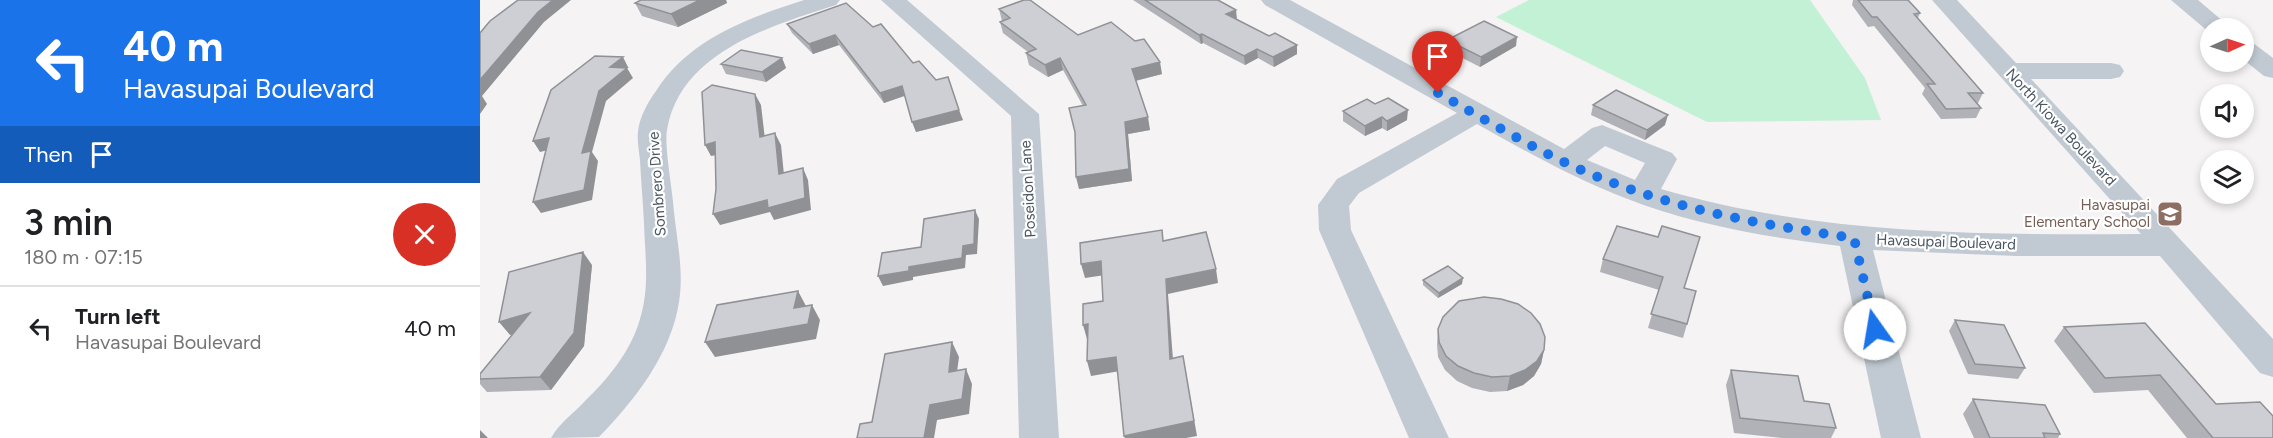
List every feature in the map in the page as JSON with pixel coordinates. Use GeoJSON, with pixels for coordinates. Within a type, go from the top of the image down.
{"type":"FeatureCollection","features":[{"type":"Feature","properties":{"kind":"street","name":"Sombrero Drive"},"geometry":{"type":"LineString","coordinates":[[571,438],[603,408],[630,374],[653,338],[662,303],[663,265],[652,132],[655,115],[669,85],[690,63],[727,39],[760,23],[828,0]]}},
{"type":"Feature","properties":{"kind":"street","name":"Poseidon Lane"},"geometry":{"type":"LineString","coordinates":[[893,0],[1025,114],[1040,438]]}},
{"type":"Feature","properties":{"kind":"street","name":"Havasupai Boulevard"},"geometry":{"type":"LineString","coordinates":[[1273,0],[1566,162],[1642,193],[1696,210],[1754,223],[1854,238],[2029,245],[2169,245]]}},
{"type":"Feature","properties":{"kind":"street","name":"North Kiowa Boulevard"},"geometry":{"type":"LineString","coordinates":[[1944,0],[2169,245],[2273,363]]}},
{"type":"Feature","properties":{"kind":"street"},"geometry":{"type":"LineString","coordinates":[[2182,0],[2206,18]]}},
{"type":"Feature","properties":{"kind":"street"},"geometry":{"type":"LineString","coordinates":[[2254,56],[2273,70]]}},
{"type":"Feature","properties":{"kind":"street"},"geometry":{"type":"LineString","coordinates":[[2009,71],[2111,71]]}},
{"type":"Feature","properties":{"kind":"street"},"geometry":{"type":"LineString","coordinates":[[1429,438],[1335,230],[1333,205],[1348,186],[1476,114]]}},
{"type":"Feature","properties":{"kind":"street"},"geometry":{"type":"LineString","coordinates":[[1566,162],[1602,134],[1662,159],[1642,193]]}},
{"type":"Feature","properties":{"kind":"street"},"geometry":{"type":"LineString","coordinates":[[1854,238],[1901,438]]}},
{"type":"Feature","properties":{"kind":"green space"},"geometry":{"type":"Polygon","coordinates":[[[1529,0],[1810,0],[1865,78],[1881,120],[1707,122],[1496,17],[1529,0]]]}},
{"type":"Feature","properties":{"kind":"building"},"geometry":{"type":"Polygon","coordinates":[[[518,0],[553,0],[538,12],[480,80],[480,33],[490,21],[518,0]]]}},
{"type":"Feature","properties":{"kind":"building"},"geometry":{"type":"Polygon","coordinates":[[[641,0],[700,0],[671,14],[635,3],[641,0]]]}},
{"type":"Feature","properties":{"kind":"building"},"geometry":{"type":"Polygon","coordinates":[[[1030,0],[1078,35],[1111,22],[1135,41],[1144,39],[1160,62],[1132,69],[1148,117],[1125,122],[1129,169],[1076,177],[1075,132],[1069,108],[1086,105],[1060,58],[1045,65],[1026,53],[1036,49],[1000,22],[1010,18],[999,9],[1030,0]]]}},
{"type":"Feature","properties":{"kind":"building"},"geometry":{"type":"Polygon","coordinates":[[[1145,0],[1218,0],[1236,10],[1226,14],[1269,36],[1275,33],[1297,45],[1273,57],[1257,49],[1244,56],[1202,34],[1199,35],[1145,0]]]}},
{"type":"Feature","properties":{"kind":"building"},"geometry":{"type":"Polygon","coordinates":[[[1858,0],[1908,0],[1920,13],[1914,14],[1983,93],[1968,93],[1981,108],[1946,109],[1927,84],[1935,84],[1877,17],[1872,17],[1858,0]]]}},
{"type":"Feature","properties":{"kind":"building"},"geometry":{"type":"Polygon","coordinates":[[[846,3],[873,27],[881,24],[913,63],[919,61],[936,80],[948,77],[959,110],[912,122],[902,86],[880,93],[835,35],[809,44],[787,24],[846,3]]]}},
{"type":"Feature","properties":{"kind":"building"},"geometry":{"type":"Polygon","coordinates":[[[1484,21],[1517,37],[1481,57],[1447,40],[1484,21]]]}},
{"type":"Feature","properties":{"kind":"building"},"geometry":{"type":"Polygon","coordinates":[[[741,50],[782,58],[762,72],[721,64],[741,50]]]}},
{"type":"Feature","properties":{"kind":"building"},"geometry":{"type":"Polygon","coordinates":[[[595,56],[623,57],[610,67],[627,68],[599,91],[582,153],[591,151],[584,190],[533,202],[549,138],[533,141],[551,90],[595,56]]]}},
{"type":"Feature","properties":{"kind":"building"},"geometry":{"type":"Polygon","coordinates":[[[712,85],[755,94],[760,137],[775,133],[779,174],[803,168],[805,198],[768,208],[767,200],[713,214],[716,189],[715,142],[705,145],[702,92],[712,85]]]}},
{"type":"Feature","properties":{"kind":"building"},"geometry":{"type":"Polygon","coordinates":[[[1616,90],[1668,115],[1647,130],[1593,105],[1616,90]]]}},
{"type":"Feature","properties":{"kind":"building"},"geometry":{"type":"Polygon","coordinates":[[[1388,98],[1408,110],[1387,121],[1382,117],[1365,126],[1343,111],[1367,99],[1375,104],[1388,98]]]}},
{"type":"Feature","properties":{"kind":"building"},"geometry":{"type":"Polygon","coordinates":[[[975,210],[974,244],[963,246],[962,258],[909,267],[909,271],[878,276],[882,253],[921,247],[924,219],[975,210]]]}},
{"type":"Feature","properties":{"kind":"building"},"geometry":{"type":"Polygon","coordinates":[[[1617,226],[1658,237],[1662,226],[1700,237],[1684,288],[1696,291],[1687,324],[1651,314],[1663,277],[1603,259],[1617,226]]]}},
{"type":"Feature","properties":{"kind":"building"},"geometry":{"type":"Polygon","coordinates":[[[1162,230],[1163,241],[1206,232],[1216,269],[1166,279],[1170,359],[1183,356],[1194,421],[1124,436],[1116,357],[1087,361],[1088,324],[1083,325],[1083,304],[1103,301],[1101,261],[1081,264],[1080,243],[1162,230]]]}},
{"type":"Feature","properties":{"kind":"building"},"geometry":{"type":"Polygon","coordinates":[[[583,252],[574,333],[540,377],[480,379],[480,374],[530,313],[499,322],[509,272],[583,252]]]}},
{"type":"Feature","properties":{"kind":"building"},"geometry":{"type":"Polygon","coordinates":[[[1448,266],[1463,278],[1439,293],[1423,280],[1448,266]]]}},
{"type":"Feature","properties":{"kind":"building"},"geometry":{"type":"Polygon","coordinates":[[[798,291],[794,308],[812,305],[808,324],[705,342],[717,305],[798,291]]]}},
{"type":"Feature","properties":{"kind":"building"},"geometry":{"type":"Polygon","coordinates":[[[1484,297],[1518,304],[1531,313],[1540,324],[1545,337],[1544,350],[1537,361],[1525,370],[1510,376],[1492,377],[1458,366],[1446,356],[1439,342],[1438,329],[1443,317],[1459,301],[1484,297]]]}},
{"type":"Feature","properties":{"kind":"building"},"geometry":{"type":"Polygon","coordinates":[[[1955,320],[2004,325],[2025,368],[1975,364],[1955,320]]]}},
{"type":"Feature","properties":{"kind":"building"},"geometry":{"type":"Polygon","coordinates":[[[2145,323],[2216,404],[2260,402],[2273,416],[2273,438],[2213,438],[2160,375],[2105,378],[2064,327],[2145,323]]]}},
{"type":"Feature","properties":{"kind":"building"},"geometry":{"type":"Polygon","coordinates":[[[952,342],[949,372],[966,369],[962,399],[930,405],[924,438],[857,438],[860,424],[872,422],[885,354],[952,342]]]}},
{"type":"Feature","properties":{"kind":"building"},"geometry":{"type":"Polygon","coordinates":[[[1731,370],[1798,376],[1804,401],[1829,404],[1836,428],[1740,418],[1731,370]]]}},
{"type":"Feature","properties":{"kind":"building"},"geometry":{"type":"Polygon","coordinates":[[[1973,399],[2045,405],[2060,434],[2043,433],[2045,438],[1990,438],[1973,399]]]}},
{"type":"Feature","properties":{"kind":"place","name":"Havasupai Elementary School"},"geometry":{"type":"Point","coordinates":[2170,214]}},
{"type":"Feature","properties":{"kind":"route"},"geometry":{"type":"LineString","coordinates":[[1438,93],[1527,143],[1585,172],[1655,197],[1696,210],[1778,228],[1854,238],[1875,329]]}}]}
